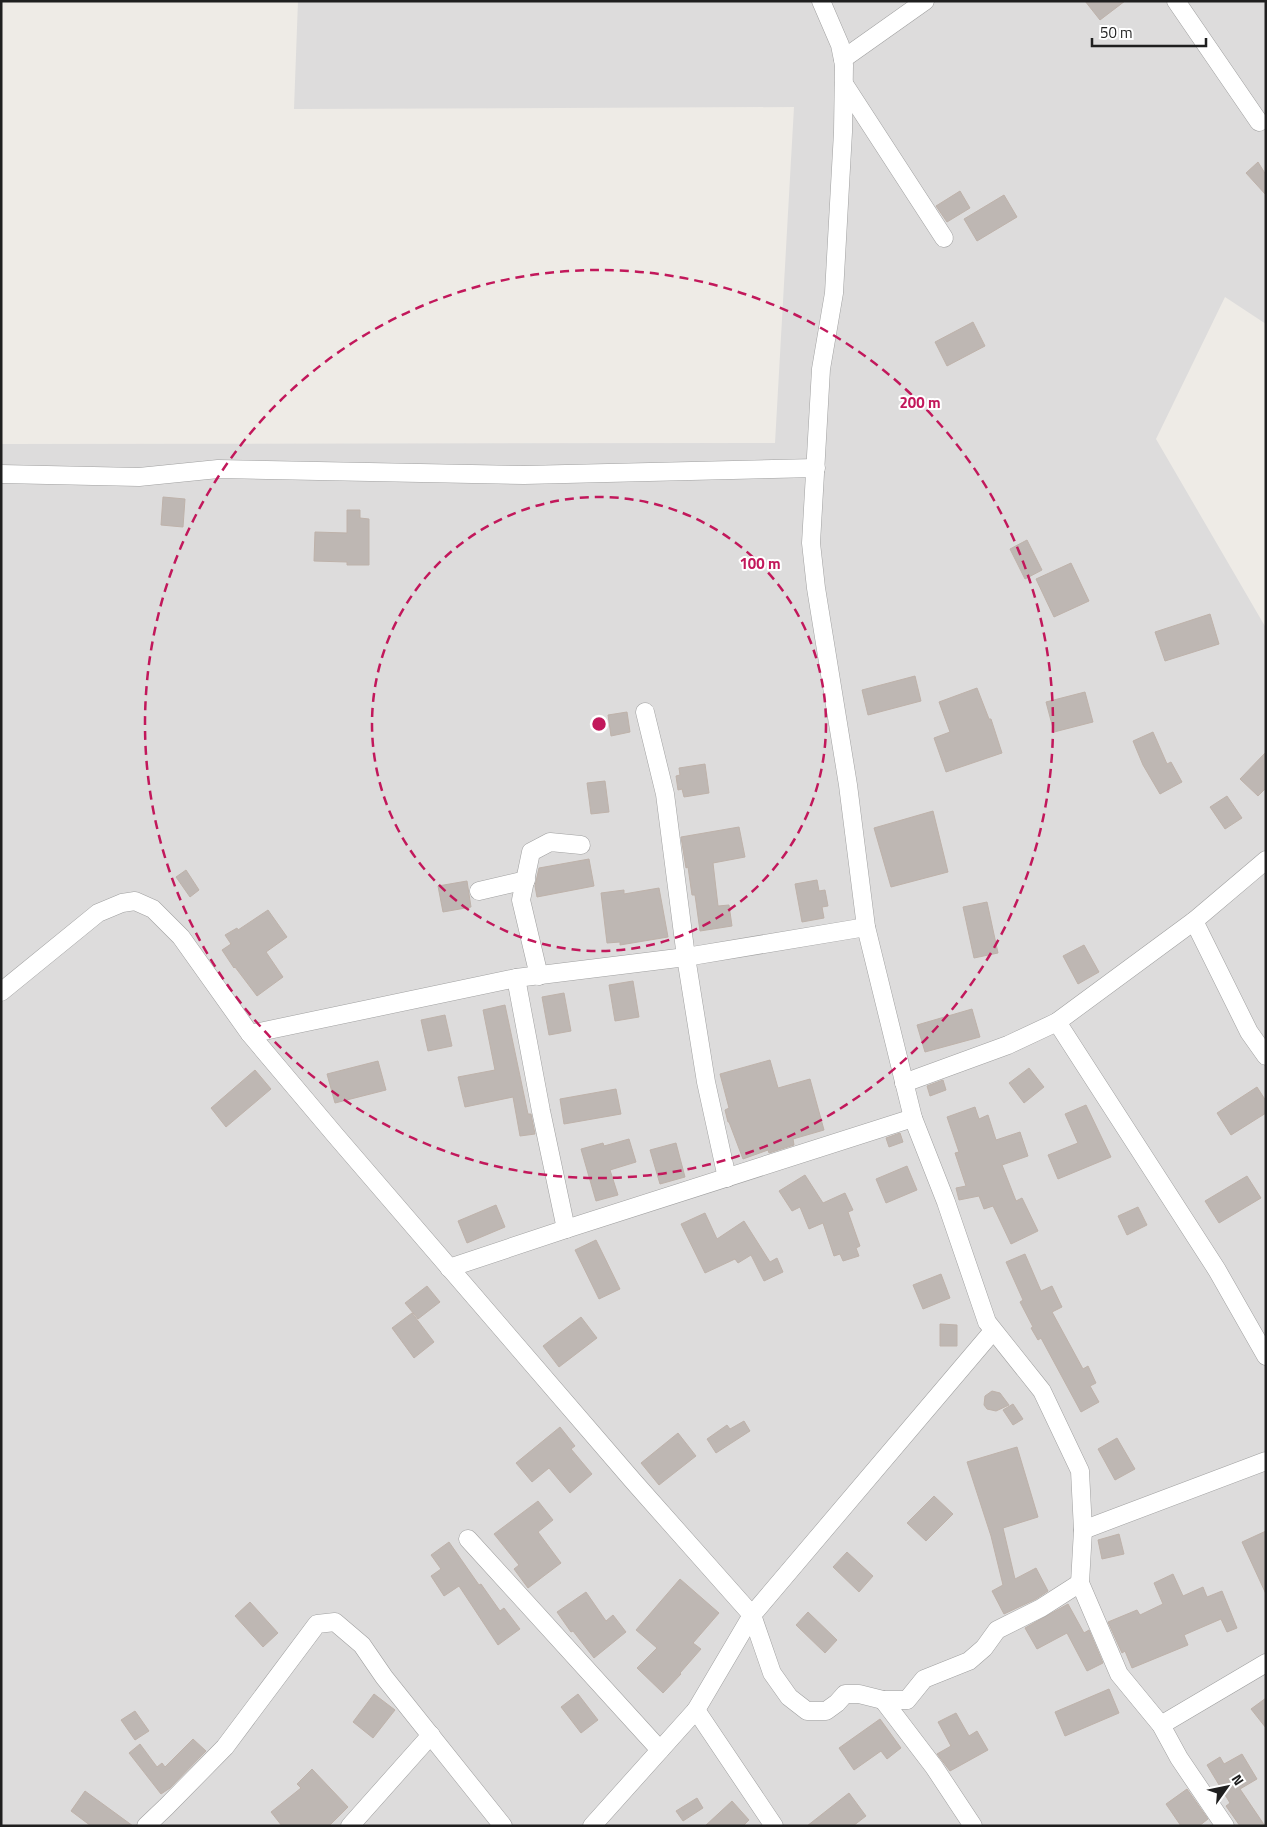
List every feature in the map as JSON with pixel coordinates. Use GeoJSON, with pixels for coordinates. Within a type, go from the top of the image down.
{"type":"FeatureCollection","features":[{"type":"Feature","properties":{"kind":"street"},"geometry":{"type":"LineString","coordinates":[[821,1],[840,45],[843,59],[844,84],[834,292],[821,369],[811,543],[813,567],[848,785],[866,927],[913,1118],[946,1202],[987,1322],[1042,1391],[1080,1471],[1083,1530],[1080,1583],[1119,1674],[1161,1725],[1179,1758],[1225,1826]]}},
{"type":"Feature","properties":{"kind":"street"},"geometry":{"type":"LineString","coordinates":[[843,59],[925,1]]}},
{"type":"Feature","properties":{"kind":"street"},"geometry":{"type":"LineString","coordinates":[[1176,1],[1259,122]]}},
{"type":"Feature","properties":{"kind":"street"},"geometry":{"type":"LineString","coordinates":[[844,84],[944,238]]}},
{"type":"Feature","properties":{"kind":"street"},"geometry":{"type":"LineString","coordinates":[[1,474],[139,476],[218,469],[524,475],[816,468]]}},
{"type":"Feature","properties":{"kind":"street"},"geometry":{"type":"LineString","coordinates":[[645,712],[665,794],[686,956],[706,1082],[727,1178]]}},
{"type":"Feature","properties":{"kind":"street"},"geometry":{"type":"LineString","coordinates":[[539,976],[522,900],[531,852],[550,842],[581,845]]}},
{"type":"Feature","properties":{"kind":"street"},"geometry":{"type":"LineString","coordinates":[[904,1083],[1008,1045],[1057,1022],[1194,921],[1266,860]]}},
{"type":"Feature","properties":{"kind":"street"},"geometry":{"type":"LineString","coordinates":[[480,891],[526,880]]}},
{"type":"Feature","properties":{"kind":"street"},"geometry":{"type":"LineString","coordinates":[[1,992],[98,913],[122,903],[134,901],[153,909],[181,937],[250,1034],[449,1268],[752,1615],[772,1673],[789,1697],[807,1712],[826,1711],[845,1694],[859,1694],[883,1700],[907,1700],[924,1679],[968,1661],[984,1648],[998,1630],[1041,1608],[1080,1583]]}},
{"type":"Feature","properties":{"kind":"street"},"geometry":{"type":"LineString","coordinates":[[1194,921],[1249,1032],[1266,1056]]}},
{"type":"Feature","properties":{"kind":"street"},"geometry":{"type":"LineString","coordinates":[[250,1034],[516,978],[686,956],[866,927]]}},
{"type":"Feature","properties":{"kind":"street"},"geometry":{"type":"LineString","coordinates":[[516,978],[566,1229]]}},
{"type":"Feature","properties":{"kind":"street"},"geometry":{"type":"LineString","coordinates":[[1057,1022],[1217,1270],[1266,1356]]}},
{"type":"Feature","properties":{"kind":"street"},"geometry":{"type":"LineString","coordinates":[[449,1268],[913,1118]]}},
{"type":"Feature","properties":{"kind":"street"},"geometry":{"type":"LineString","coordinates":[[592,1826],[696,1710],[752,1615],[993,1331]]}},
{"type":"Feature","properties":{"kind":"street"},"geometry":{"type":"LineString","coordinates":[[1083,1530],[1266,1461]]}},
{"type":"Feature","properties":{"kind":"street"},"geometry":{"type":"LineString","coordinates":[[468,1539],[660,1750]]}},
{"type":"Feature","properties":{"kind":"street"},"geometry":{"type":"LineString","coordinates":[[146,1826],[225,1747],[317,1624],[335,1622],[362,1645],[384,1677],[503,1826]]}},
{"type":"Feature","properties":{"kind":"street"},"geometry":{"type":"LineString","coordinates":[[1161,1725],[1266,1663]]}},
{"type":"Feature","properties":{"kind":"street"},"geometry":{"type":"LineString","coordinates":[[883,1700],[934,1767],[973,1826]]}},
{"type":"Feature","properties":{"kind":"street"},"geometry":{"type":"LineString","coordinates":[[696,1710],[774,1826]]}},
{"type":"Feature","properties":{"kind":"street"},"geometry":{"type":"LineString","coordinates":[[350,1826],[430,1735]]}},
{"type":"Feature","properties":{"kind":"shaded area"},"geometry":{"type":"Polygon","coordinates":[[[298,1],[1266,1],[1266,324],[1225,297],[1156,439],[1266,628],[1266,1826],[1,1826],[1,444],[775,443],[794,107],[294,109],[298,1]]]}},
{"type":"Feature","properties":{"kind":"building"},"geometry":{"type":"Polygon","coordinates":[[[1085,1],[1125,1],[1100,20],[1085,1]]]}},
{"type":"Feature","properties":{"kind":"building"},"geometry":{"type":"Polygon","coordinates":[[[1258,162],[1266,175],[1266,195],[1246,173],[1258,162]]]}},
{"type":"Feature","properties":{"kind":"building"},"geometry":{"type":"Polygon","coordinates":[[[960,191],[970,208],[947,222],[936,206],[960,191]]]}},
{"type":"Feature","properties":{"kind":"building"},"geometry":{"type":"Polygon","coordinates":[[[1004,195],[1017,217],[977,241],[964,219],[1004,195]]]}},
{"type":"Feature","properties":{"kind":"building"},"geometry":{"type":"Polygon","coordinates":[[[973,322],[985,346],[947,366],[935,342],[973,322]]]}},
{"type":"Feature","properties":{"kind":"building"},"geometry":{"type":"Polygon","coordinates":[[[163,497],[185,499],[183,527],[161,525],[163,497]]]}},
{"type":"Feature","properties":{"kind":"building"},"geometry":{"type":"Polygon","coordinates":[[[347,510],[360,510],[360,518],[369,519],[369,565],[347,565],[347,562],[314,561],[315,532],[347,533],[347,510]]]}},
{"type":"Feature","properties":{"kind":"building"},"geometry":{"type":"Polygon","coordinates":[[[1027,540],[1042,570],[1025,579],[1010,549],[1027,540]]]}},
{"type":"Feature","properties":{"kind":"building"},"geometry":{"type":"Polygon","coordinates":[[[1071,563],[1089,601],[1054,617],[1036,579],[1071,563]]]}},
{"type":"Feature","properties":{"kind":"building"},"geometry":{"type":"Polygon","coordinates":[[[1210,614],[1219,644],[1165,661],[1155,632],[1210,614]]]}},
{"type":"Feature","properties":{"kind":"building"},"geometry":{"type":"Polygon","coordinates":[[[915,676],[921,701],[868,715],[862,690],[915,676]]]}},
{"type":"Feature","properties":{"kind":"building"},"geometry":{"type":"Polygon","coordinates":[[[977,688],[989,719],[991,719],[1002,753],[946,772],[934,738],[950,732],[939,702],[977,688]]]}},
{"type":"Feature","properties":{"kind":"building"},"geometry":{"type":"Polygon","coordinates":[[[1085,692],[1093,722],[1054,732],[1046,702],[1085,692]]]}},
{"type":"Feature","properties":{"kind":"building"},"geometry":{"type":"Polygon","coordinates":[[[627,712],[630,732],[611,736],[608,715],[627,712]]]}},
{"type":"Feature","properties":{"kind":"building"},"geometry":{"type":"Polygon","coordinates":[[[1153,732],[1167,764],[1171,762],[1182,782],[1160,794],[1143,765],[1133,741],[1153,732]]]}},
{"type":"Feature","properties":{"kind":"building"},"geometry":{"type":"Polygon","coordinates":[[[1266,752],[1266,788],[1258,796],[1240,779],[1266,752]]]}},
{"type":"Feature","properties":{"kind":"building"},"geometry":{"type":"Polygon","coordinates":[[[705,764],[709,793],[684,797],[682,789],[678,790],[676,776],[680,775],[679,768],[705,764]]]}},
{"type":"Feature","properties":{"kind":"building"},"geometry":{"type":"Polygon","coordinates":[[[605,781],[609,812],[591,814],[587,783],[605,781]]]}},
{"type":"Feature","properties":{"kind":"building"},"geometry":{"type":"Polygon","coordinates":[[[1227,796],[1242,818],[1225,829],[1210,807],[1227,796]]]}},
{"type":"Feature","properties":{"kind":"building"},"geometry":{"type":"Polygon","coordinates":[[[933,811],[948,872],[891,887],[874,828],[933,811]]]}},
{"type":"Feature","properties":{"kind":"building"},"geometry":{"type":"Polygon","coordinates":[[[739,827],[745,857],[713,863],[718,906],[729,905],[732,926],[700,931],[695,895],[692,895],[681,837],[739,827]]]}},
{"type":"Feature","properties":{"kind":"building"},"geometry":{"type":"Polygon","coordinates":[[[589,859],[594,886],[537,897],[535,886],[539,868],[589,859]]]}},
{"type":"Feature","properties":{"kind":"building"},"geometry":{"type":"Polygon","coordinates":[[[186,870],[199,890],[190,897],[176,877],[186,870]]]}},
{"type":"Feature","properties":{"kind":"building"},"geometry":{"type":"Polygon","coordinates":[[[817,880],[819,891],[825,890],[828,906],[822,907],[824,918],[802,922],[795,884],[817,880]]]}},
{"type":"Feature","properties":{"kind":"building"},"geometry":{"type":"Polygon","coordinates":[[[467,881],[471,907],[443,912],[438,886],[467,881]]]}},
{"type":"Feature","properties":{"kind":"building"},"geometry":{"type":"Polygon","coordinates":[[[659,888],[668,937],[620,945],[620,942],[607,943],[601,893],[624,890],[624,894],[659,888]]]}},
{"type":"Feature","properties":{"kind":"building"},"geometry":{"type":"Polygon","coordinates":[[[987,902],[998,953],[974,958],[963,907],[987,902]]]}},
{"type":"Feature","properties":{"kind":"building"},"geometry":{"type":"Polygon","coordinates":[[[268,910],[287,937],[266,952],[283,977],[257,996],[222,950],[231,944],[225,935],[237,928],[238,930],[268,910]]]}},
{"type":"Feature","properties":{"kind":"building"},"geometry":{"type":"Polygon","coordinates":[[[1084,945],[1099,972],[1078,984],[1063,956],[1084,945]]]}},
{"type":"Feature","properties":{"kind":"building"},"geometry":{"type":"Polygon","coordinates":[[[633,981],[639,1017],[615,1021],[609,985],[633,981]]]}},
{"type":"Feature","properties":{"kind":"building"},"geometry":{"type":"Polygon","coordinates":[[[564,993],[571,1031],[549,1035],[542,997],[564,993]]]}},
{"type":"Feature","properties":{"kind":"building"},"geometry":{"type":"Polygon","coordinates":[[[505,1005],[528,1114],[531,1114],[535,1134],[520,1136],[513,1097],[465,1107],[458,1077],[495,1070],[483,1010],[505,1005]]]}},
{"type":"Feature","properties":{"kind":"building"},"geometry":{"type":"Polygon","coordinates":[[[972,1009],[980,1037],[925,1052],[917,1025],[972,1009]]]}},
{"type":"Feature","properties":{"kind":"building"},"geometry":{"type":"Polygon","coordinates":[[[445,1015],[452,1046],[428,1051],[421,1020],[445,1015]]]}},
{"type":"Feature","properties":{"kind":"building"},"geometry":{"type":"Polygon","coordinates":[[[770,1060],[778,1088],[810,1079],[824,1130],[793,1139],[794,1145],[769,1153],[768,1150],[743,1159],[728,1122],[725,1110],[729,1108],[720,1074],[770,1060]]]}},
{"type":"Feature","properties":{"kind":"building"},"geometry":{"type":"Polygon","coordinates":[[[378,1061],[386,1090],[335,1103],[327,1074],[378,1061]]]}},
{"type":"Feature","properties":{"kind":"building"},"geometry":{"type":"Polygon","coordinates":[[[1029,1068],[1044,1087],[1024,1103],[1009,1083],[1029,1068]]]}},
{"type":"Feature","properties":{"kind":"building"},"geometry":{"type":"Polygon","coordinates":[[[255,1070],[271,1089],[226,1127],[211,1108],[255,1070]]]}},
{"type":"Feature","properties":{"kind":"building"},"geometry":{"type":"Polygon","coordinates":[[[943,1080],[946,1090],[930,1096],[927,1086],[943,1080]]]}},
{"type":"Feature","properties":{"kind":"building"},"geometry":{"type":"Polygon","coordinates":[[[1257,1087],[1266,1101],[1266,1113],[1231,1135],[1217,1113],[1257,1087]]]}},
{"type":"Feature","properties":{"kind":"building"},"geometry":{"type":"Polygon","coordinates":[[[616,1089],[621,1114],[564,1124],[560,1099],[616,1089]]]}},
{"type":"Feature","properties":{"kind":"building"},"geometry":{"type":"Polygon","coordinates":[[[1086,1105],[1111,1157],[1058,1179],[1048,1155],[1078,1143],[1065,1114],[1086,1105]]]}},
{"type":"Feature","properties":{"kind":"building"},"geometry":{"type":"Polygon","coordinates":[[[975,1107],[979,1119],[988,1115],[996,1140],[1020,1132],[1028,1156],[1002,1165],[1016,1201],[1022,1198],[1038,1231],[1011,1244],[993,1206],[984,1209],[979,1196],[959,1200],[956,1188],[966,1186],[955,1153],[959,1152],[947,1117],[975,1107]]]}},
{"type":"Feature","properties":{"kind":"building"},"geometry":{"type":"Polygon","coordinates":[[[900,1133],[903,1142],[889,1147],[886,1138],[900,1133]]]}},
{"type":"Feature","properties":{"kind":"building"},"geometry":{"type":"Polygon","coordinates":[[[629,1139],[636,1162],[610,1170],[618,1195],[596,1201],[581,1149],[603,1143],[604,1146],[629,1139]]]}},
{"type":"Feature","properties":{"kind":"building"},"geometry":{"type":"Polygon","coordinates":[[[676,1143],[685,1177],[660,1184],[650,1150],[676,1143]]]}},
{"type":"Feature","properties":{"kind":"building"},"geometry":{"type":"Polygon","coordinates":[[[907,1166],[917,1190],[886,1203],[876,1179],[907,1166]]]}},
{"type":"Feature","properties":{"kind":"building"},"geometry":{"type":"Polygon","coordinates":[[[805,1175],[823,1203],[845,1193],[853,1210],[848,1212],[860,1246],[856,1248],[859,1256],[843,1261],[840,1254],[834,1256],[823,1223],[809,1229],[800,1207],[792,1211],[779,1191],[805,1175]]]}},
{"type":"Feature","properties":{"kind":"building"},"geometry":{"type":"Polygon","coordinates":[[[1247,1176],[1261,1198],[1219,1223],[1205,1201],[1247,1176]]]}},
{"type":"Feature","properties":{"kind":"building"},"geometry":{"type":"Polygon","coordinates":[[[496,1205],[505,1227],[467,1243],[458,1221],[496,1205]]]}},
{"type":"Feature","properties":{"kind":"building"},"geometry":{"type":"Polygon","coordinates":[[[1138,1207],[1147,1225],[1127,1235],[1118,1216],[1138,1207]]]}},
{"type":"Feature","properties":{"kind":"building"},"geometry":{"type":"Polygon","coordinates":[[[705,1213],[717,1239],[744,1221],[770,1262],[777,1258],[783,1272],[764,1281],[751,1255],[738,1263],[735,1259],[705,1273],[681,1224],[705,1213]]]}},
{"type":"Feature","properties":{"kind":"building"},"geometry":{"type":"Polygon","coordinates":[[[596,1240],[620,1289],[599,1299],[575,1250],[596,1240]]]}},
{"type":"Feature","properties":{"kind":"building"},"geometry":{"type":"Polygon","coordinates":[[[1025,1254],[1041,1291],[1052,1286],[1062,1307],[1052,1312],[1083,1369],[1088,1366],[1096,1383],[1090,1386],[1099,1402],[1081,1412],[1041,1338],[1038,1340],[1031,1328],[1033,1327],[1020,1302],[1023,1300],[1006,1262],[1025,1254]]]}},
{"type":"Feature","properties":{"kind":"building"},"geometry":{"type":"Polygon","coordinates":[[[941,1274],[950,1298],[923,1309],[913,1285],[941,1274]]]}},
{"type":"Feature","properties":{"kind":"building"},"geometry":{"type":"Polygon","coordinates":[[[427,1286],[440,1302],[418,1319],[405,1303],[427,1286]]]}},
{"type":"Feature","properties":{"kind":"building"},"geometry":{"type":"Polygon","coordinates":[[[412,1313],[434,1342],[414,1358],[392,1328],[412,1313]]]}},
{"type":"Feature","properties":{"kind":"building"},"geometry":{"type":"Polygon","coordinates":[[[581,1317],[597,1338],[559,1367],[543,1346],[581,1317]]]}},
{"type":"Feature","properties":{"kind":"building"},"geometry":{"type":"Polygon","coordinates":[[[940,1324],[957,1325],[957,1346],[940,1346],[940,1324]]]}},
{"type":"Feature","properties":{"kind":"building"},"geometry":{"type":"Polygon","coordinates":[[[992,1391],[1000,1393],[1009,1405],[996,1411],[987,1409],[984,1405],[985,1396],[992,1391]]]}},
{"type":"Feature","properties":{"kind":"building"},"geometry":{"type":"Polygon","coordinates":[[[1013,1404],[1023,1419],[1013,1425],[1003,1410],[1013,1404]]]}},
{"type":"Feature","properties":{"kind":"building"},"geometry":{"type":"Polygon","coordinates":[[[744,1421],[750,1431],[716,1453],[707,1439],[727,1425],[730,1429],[744,1421]]]}},
{"type":"Feature","properties":{"kind":"building"},"geometry":{"type":"Polygon","coordinates":[[[560,1427],[575,1446],[571,1449],[592,1474],[570,1493],[549,1468],[532,1482],[516,1463],[560,1427]]]}},
{"type":"Feature","properties":{"kind":"building"},"geometry":{"type":"Polygon","coordinates":[[[678,1433],[696,1456],[659,1485],[641,1463],[678,1433]]]}},
{"type":"Feature","properties":{"kind":"building"},"geometry":{"type":"Polygon","coordinates":[[[1117,1438],[1135,1469],[1115,1480],[1098,1449],[1117,1438]]]}},
{"type":"Feature","properties":{"kind":"building"},"geometry":{"type":"Polygon","coordinates":[[[1017,1447],[1038,1517],[1003,1528],[1015,1579],[1036,1568],[1048,1591],[1036,1599],[1004,1614],[992,1591],[1003,1585],[991,1536],[967,1462],[1017,1447]]]}},
{"type":"Feature","properties":{"kind":"building"},"geometry":{"type":"Polygon","coordinates":[[[934,1496],[953,1514],[926,1541],[907,1523],[934,1496]]]}},
{"type":"Feature","properties":{"kind":"building"},"geometry":{"type":"Polygon","coordinates":[[[538,1501],[553,1520],[538,1532],[561,1563],[528,1588],[514,1569],[519,1565],[494,1534],[538,1501]]]}},
{"type":"Feature","properties":{"kind":"building"},"geometry":{"type":"Polygon","coordinates":[[[1266,1531],[1266,1594],[1242,1542],[1266,1531]]]}},
{"type":"Feature","properties":{"kind":"building"},"geometry":{"type":"Polygon","coordinates":[[[1119,1534],[1124,1554],[1102,1559],[1098,1540],[1119,1534]]]}},
{"type":"Feature","properties":{"kind":"building"},"geometry":{"type":"Polygon","coordinates":[[[449,1542],[500,1611],[504,1608],[520,1629],[498,1645],[459,1586],[444,1596],[431,1576],[441,1569],[431,1555],[449,1542]]]}},
{"type":"Feature","properties":{"kind":"building"},"geometry":{"type":"Polygon","coordinates":[[[847,1552],[873,1576],[859,1592],[833,1567],[847,1552]]]}},
{"type":"Feature","properties":{"kind":"building"},"geometry":{"type":"Polygon","coordinates":[[[1173,1574],[1183,1596],[1203,1587],[1207,1597],[1222,1591],[1237,1628],[1227,1632],[1221,1619],[1184,1635],[1188,1645],[1132,1668],[1125,1651],[1122,1653],[1108,1622],[1137,1610],[1140,1615],[1163,1604],[1154,1583],[1173,1574]]]}},
{"type":"Feature","properties":{"kind":"building"},"geometry":{"type":"Polygon","coordinates":[[[680,1579],[719,1613],[693,1643],[701,1649],[663,1693],[637,1668],[657,1648],[636,1630],[680,1579]]]}},
{"type":"Feature","properties":{"kind":"building"},"geometry":{"type":"Polygon","coordinates":[[[586,1592],[606,1621],[613,1615],[626,1632],[594,1658],[573,1631],[571,1632],[557,1612],[586,1592]]]}},
{"type":"Feature","properties":{"kind":"building"},"geometry":{"type":"Polygon","coordinates":[[[250,1602],[278,1633],[263,1647],[235,1616],[250,1602]]]}},
{"type":"Feature","properties":{"kind":"building"},"geometry":{"type":"Polygon","coordinates":[[[1068,1604],[1084,1633],[1089,1630],[1103,1663],[1087,1671],[1067,1633],[1037,1649],[1025,1628],[1068,1604]]]}},
{"type":"Feature","properties":{"kind":"building"},"geometry":{"type":"Polygon","coordinates":[[[808,1612],[837,1640],[825,1653],[796,1625],[808,1612]]]}},
{"type":"Feature","properties":{"kind":"building"},"geometry":{"type":"Polygon","coordinates":[[[1109,1689],[1119,1713],[1065,1736],[1055,1712],[1109,1689]]]}},
{"type":"Feature","properties":{"kind":"building"},"geometry":{"type":"Polygon","coordinates":[[[374,1694],[395,1710],[373,1738],[353,1722],[374,1694]]]}},
{"type":"Feature","properties":{"kind":"building"},"geometry":{"type":"Polygon","coordinates":[[[578,1694],[598,1720],[581,1733],[561,1707],[578,1694]]]}},
{"type":"Feature","properties":{"kind":"building"},"geometry":{"type":"Polygon","coordinates":[[[1266,1698],[1266,1728],[1251,1709],[1266,1698]]]}},
{"type":"Feature","properties":{"kind":"building"},"geometry":{"type":"Polygon","coordinates":[[[135,1711],[149,1731],[135,1740],[121,1720],[135,1711]]]}},
{"type":"Feature","properties":{"kind":"building"},"geometry":{"type":"Polygon","coordinates":[[[956,1713],[969,1736],[977,1731],[988,1750],[950,1771],[937,1754],[951,1746],[938,1722],[956,1713]]]}},
{"type":"Feature","properties":{"kind":"building"},"geometry":{"type":"Polygon","coordinates":[[[880,1719],[901,1748],[887,1759],[881,1751],[854,1770],[839,1748],[880,1719]]]}},
{"type":"Feature","properties":{"kind":"building"},"geometry":{"type":"Polygon","coordinates":[[[193,1739],[206,1751],[170,1788],[161,1794],[129,1753],[140,1744],[157,1767],[162,1763],[165,1767],[193,1739]]]}},
{"type":"Feature","properties":{"kind":"building"},"geometry":{"type":"Polygon","coordinates":[[[1242,1754],[1257,1779],[1240,1789],[1265,1826],[1240,1826],[1226,1806],[1230,1803],[1207,1765],[1220,1757],[1224,1764],[1242,1754]]]}},
{"type":"Feature","properties":{"kind":"building"},"geometry":{"type":"Polygon","coordinates":[[[312,1769],[348,1807],[329,1826],[282,1826],[271,1812],[301,1788],[297,1784],[312,1769]]]}},
{"type":"Feature","properties":{"kind":"building"},"geometry":{"type":"Polygon","coordinates":[[[1187,1789],[1208,1819],[1199,1826],[1181,1826],[1166,1804],[1187,1789]]]}},
{"type":"Feature","properties":{"kind":"building"},"geometry":{"type":"Polygon","coordinates":[[[85,1791],[133,1826],[91,1826],[71,1811],[85,1791]]]}},
{"type":"Feature","properties":{"kind":"building"},"geometry":{"type":"Polygon","coordinates":[[[849,1793],[866,1816],[853,1826],[807,1826],[849,1793]]]}},
{"type":"Feature","properties":{"kind":"building"},"geometry":{"type":"Polygon","coordinates":[[[697,1798],[703,1808],[683,1821],[676,1811],[697,1798]]]}},
{"type":"Feature","properties":{"kind":"building"},"geometry":{"type":"Polygon","coordinates":[[[732,1801],[749,1820],[743,1826],[705,1826],[732,1801]]]}}]}
